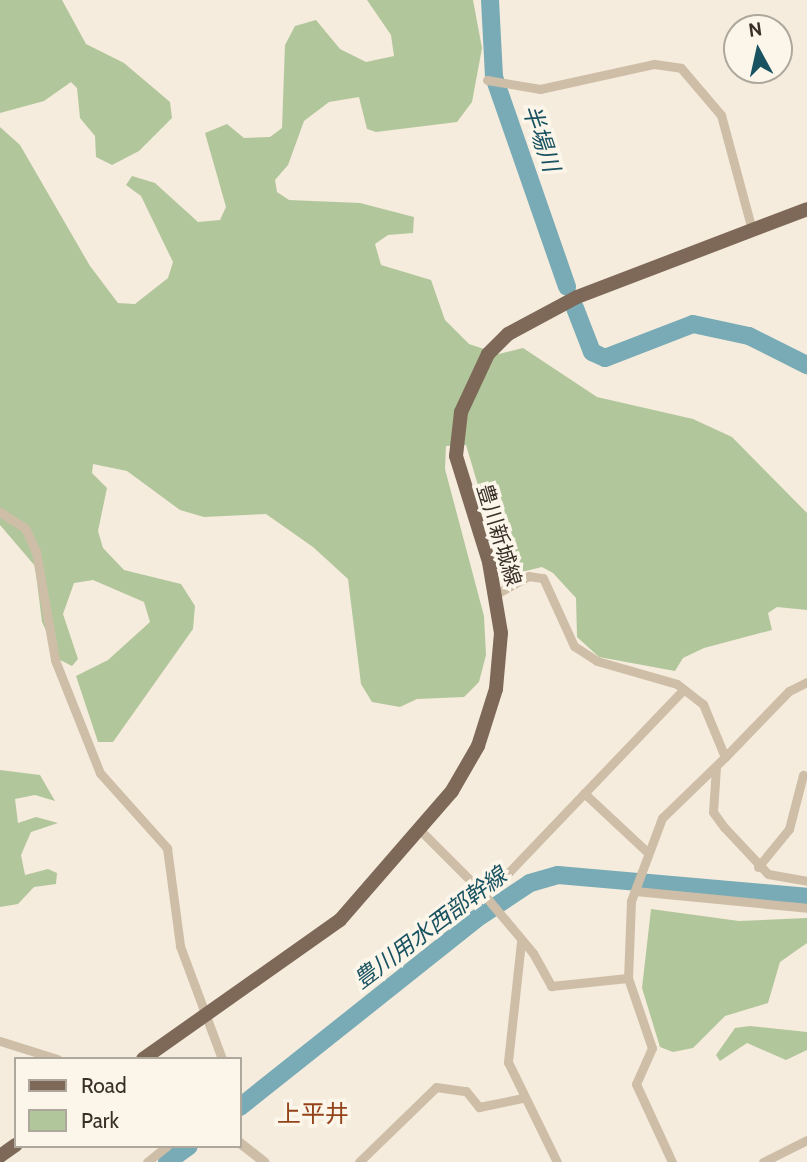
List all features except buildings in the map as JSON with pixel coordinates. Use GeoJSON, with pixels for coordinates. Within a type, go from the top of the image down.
{"type":"FeatureCollection","features":[{"type":"Feature","properties":{"kind":"main road","name":"豊川新城線"},"geometry":{"type":"LineString","coordinates":[[146,1057],[331,927],[420,830],[468,765],[489,720],[500,666],[496,594],[456,456],[461,412],[488,354],[535,317],[807,209]]}},
{"type":"Feature","properties":{"kind":"street"},"geometry":{"type":"LineString","coordinates":[[487,80],[502,80],[540,89],[654,64],[681,68],[721,115],[752,230]]}},
{"type":"Feature","properties":{"kind":"street"},"geometry":{"type":"LineString","coordinates":[[0,512],[25,528],[36,552],[55,660],[100,773],[167,848],[180,946],[208,1015],[221,1057]]}},
{"type":"Feature","properties":{"kind":"street"},"geometry":{"type":"LineString","coordinates":[[496,594],[537,574],[583,654],[671,680],[703,704],[725,757]]}},
{"type":"Feature","properties":{"kind":"street"},"geometry":{"type":"LineString","coordinates":[[672,1162],[636,1084],[652,1048],[628,978],[638,872],[662,818],[716,767],[789,691],[807,682]]}},
{"type":"Feature","properties":{"kind":"street"},"geometry":{"type":"LineString","coordinates":[[484,895],[683,690]]}},
{"type":"Feature","properties":{"kind":"street"},"geometry":{"type":"LineString","coordinates":[[716,767],[713,812],[758,867],[807,881]]}},
{"type":"Feature","properties":{"kind":"street"},"geometry":{"type":"LineString","coordinates":[[758,867],[789,829],[803,775]]}},
{"type":"Feature","properties":{"kind":"street"},"geometry":{"type":"LineString","coordinates":[[584,793],[646,851]]}},
{"type":"Feature","properties":{"kind":"street"},"geometry":{"type":"LineString","coordinates":[[420,830],[484,895],[551,986],[628,978]]}},
{"type":"Feature","properties":{"kind":"street"},"geometry":{"type":"LineString","coordinates":[[635,889],[807,908]]}},
{"type":"Feature","properties":{"kind":"street"},"geometry":{"type":"LineString","coordinates":[[521,942],[508,1062],[523,1098],[557,1162]]}},
{"type":"Feature","properties":{"kind":"street"},"geometry":{"type":"LineString","coordinates":[[0,1041],[51,1057]]}},
{"type":"Feature","properties":{"kind":"street"},"geometry":{"type":"LineString","coordinates":[[359,1162],[436,1087],[466,1091],[479,1107],[523,1098]]}},
{"type":"Feature","properties":{"kind":"street"},"geometry":{"type":"LineString","coordinates":[[763,1162],[807,1140]]}},
{"type":"Feature","properties":{"kind":"street"},"geometry":{"type":"LineString","coordinates":[[242,1145],[264,1162]]}},
{"type":"Feature","properties":{"kind":"street"},"geometry":{"type":"LineString","coordinates":[[147,1162],[164,1148]]}},
{"type":"Feature","properties":{"kind":"green space"},"geometry":{"type":"Polygon","coordinates":[[[0,0],[62,0],[86,44],[124,63],[170,102],[172,118],[139,151],[112,165],[96,157],[95,136],[80,118],[77,88],[71,82],[44,101],[0,113],[0,0]]]}},
{"type":"Feature","properties":{"kind":"green space"},"geometry":{"type":"Polygon","coordinates":[[[367,0],[473,0],[482,48],[472,102],[457,122],[376,132],[367,129],[359,97],[329,102],[304,121],[288,165],[275,180],[277,192],[289,200],[360,203],[414,217],[413,233],[388,235],[375,244],[381,265],[431,280],[445,320],[469,344],[499,354],[523,348],[597,397],[693,419],[732,437],[807,513],[807,610],[777,607],[768,613],[772,630],[704,648],[683,658],[675,671],[599,657],[577,637],[576,598],[553,573],[542,567],[509,575],[502,566],[466,445],[446,446],[445,469],[484,616],[486,655],[479,682],[464,697],[417,699],[400,707],[372,702],[361,684],[348,579],[313,547],[266,514],[204,517],[180,510],[127,471],[93,464],[92,473],[107,488],[98,531],[103,548],[124,570],[181,584],[195,606],[193,629],[113,742],[98,742],[76,676],[108,660],[150,622],[144,602],[93,580],[74,583],[63,614],[78,659],[72,666],[60,660],[42,622],[35,566],[0,525],[0,127],[20,145],[90,266],[118,303],[135,304],[168,278],[173,262],[141,196],[126,185],[132,176],[155,183],[198,222],[220,220],[226,207],[205,133],[227,124],[244,138],[270,137],[282,128],[285,45],[295,26],[316,20],[340,49],[366,62],[394,56],[391,35],[367,0]]]}},
{"type":"Feature","properties":{"kind":"green space"},"geometry":{"type":"Polygon","coordinates":[[[0,770],[40,775],[55,801],[35,795],[15,799],[18,823],[36,817],[58,823],[31,832],[21,855],[25,875],[48,869],[57,873],[56,884],[34,887],[18,904],[0,907],[0,770]]]}},
{"type":"Feature","properties":{"kind":"green space"},"geometry":{"type":"Polygon","coordinates":[[[651,909],[739,921],[807,918],[807,943],[780,962],[768,1003],[725,1016],[693,1048],[673,1052],[660,1047],[642,988],[651,909]]]}},
{"type":"Feature","properties":{"kind":"green space"},"geometry":{"type":"Polygon","coordinates":[[[750,1026],[807,1032],[807,1050],[786,1060],[747,1043],[720,1061],[716,1055],[735,1028],[750,1026]]]}},
{"type":"Feature","properties":{"kind":"waterway","name":"半場川"},"geometry":{"type":"LineString","coordinates":[[490,0],[494,77],[567,287]]}},
{"type":"Feature","properties":{"kind":"waterway","name":"半場川"},"geometry":{"type":"LineString","coordinates":[[575,308],[592,352],[605,358],[693,324],[749,336],[807,365]]}},
{"type":"Feature","properties":{"kind":"waterway","name":"豊川用水西部幹線"},"geometry":{"type":"LineString","coordinates":[[242,1105],[476,919],[530,883],[558,875],[807,897]]}},
{"type":"Feature","properties":{"kind":"waterway","name":"豊川用水西部幹線"},"geometry":{"type":"LineString","coordinates":[[167,1162],[186,1148]]}},
{"type":"Feature","properties":{"kind":"district","name":"上平井"},"geometry":{"type":"Point","coordinates":[313,1114]}}]}
